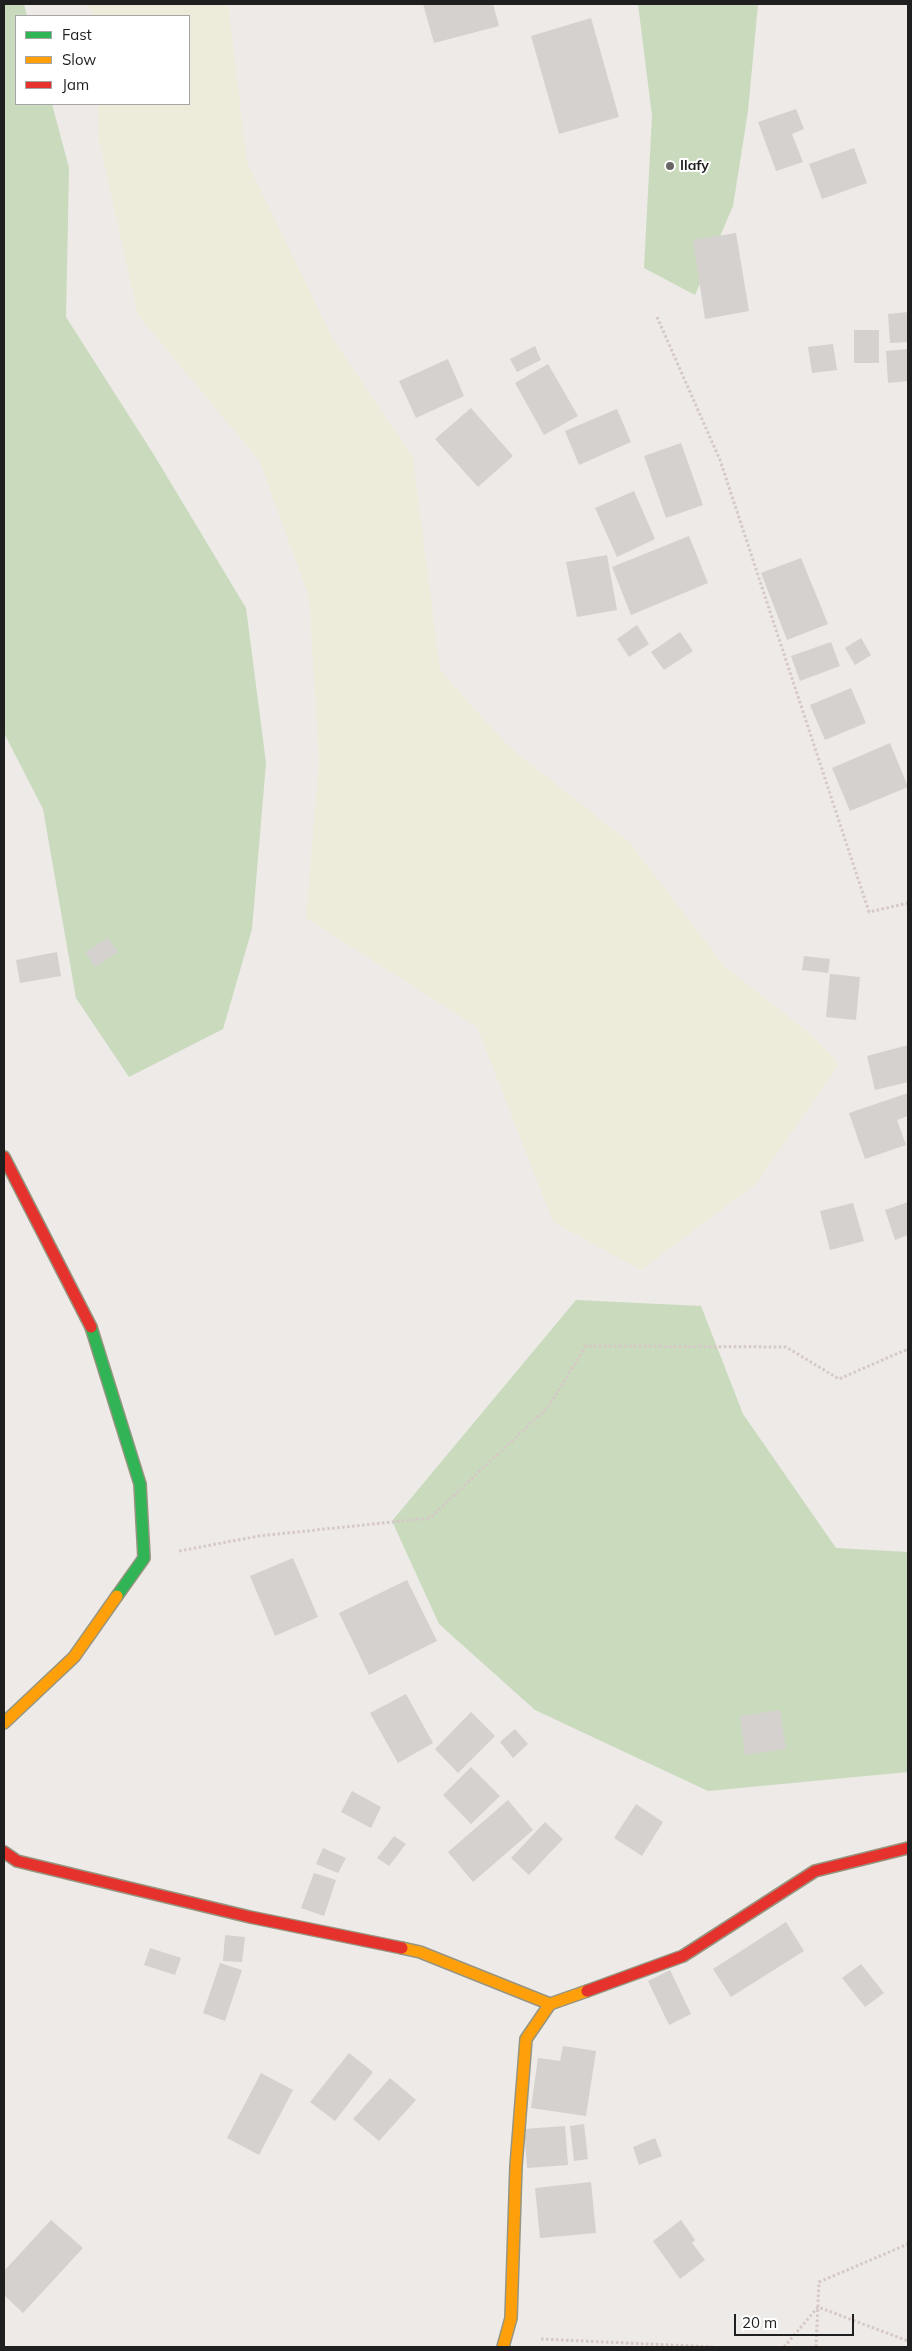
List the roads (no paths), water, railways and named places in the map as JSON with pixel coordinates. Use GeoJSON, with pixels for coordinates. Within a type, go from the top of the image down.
{"type":"FeatureCollection","features":[{"type":"Feature","properties":{"kind":"street"},"geometry":{"type":"LineString","coordinates":[[4,1157],[94,1333],[140,1484],[144,1558],[74,1656],[4,1723]]}},
{"type":"Feature","properties":{"kind":"street"},"geometry":{"type":"LineString","coordinates":[[504,2343],[511,2318],[516,2166],[526,2039],[550,2004],[683,1956],[815,1871],[908,1848]]}},
{"type":"Feature","properties":{"kind":"street"},"geometry":{"type":"LineString","coordinates":[[4,1852],[17,1861],[46,1868],[250,1917],[420,1952],[550,2004]]}},
{"type":"Feature","properties":{"kind":"place","name":"Ilafy"},"geometry":{"type":"Point","coordinates":[670,166]}}]}
